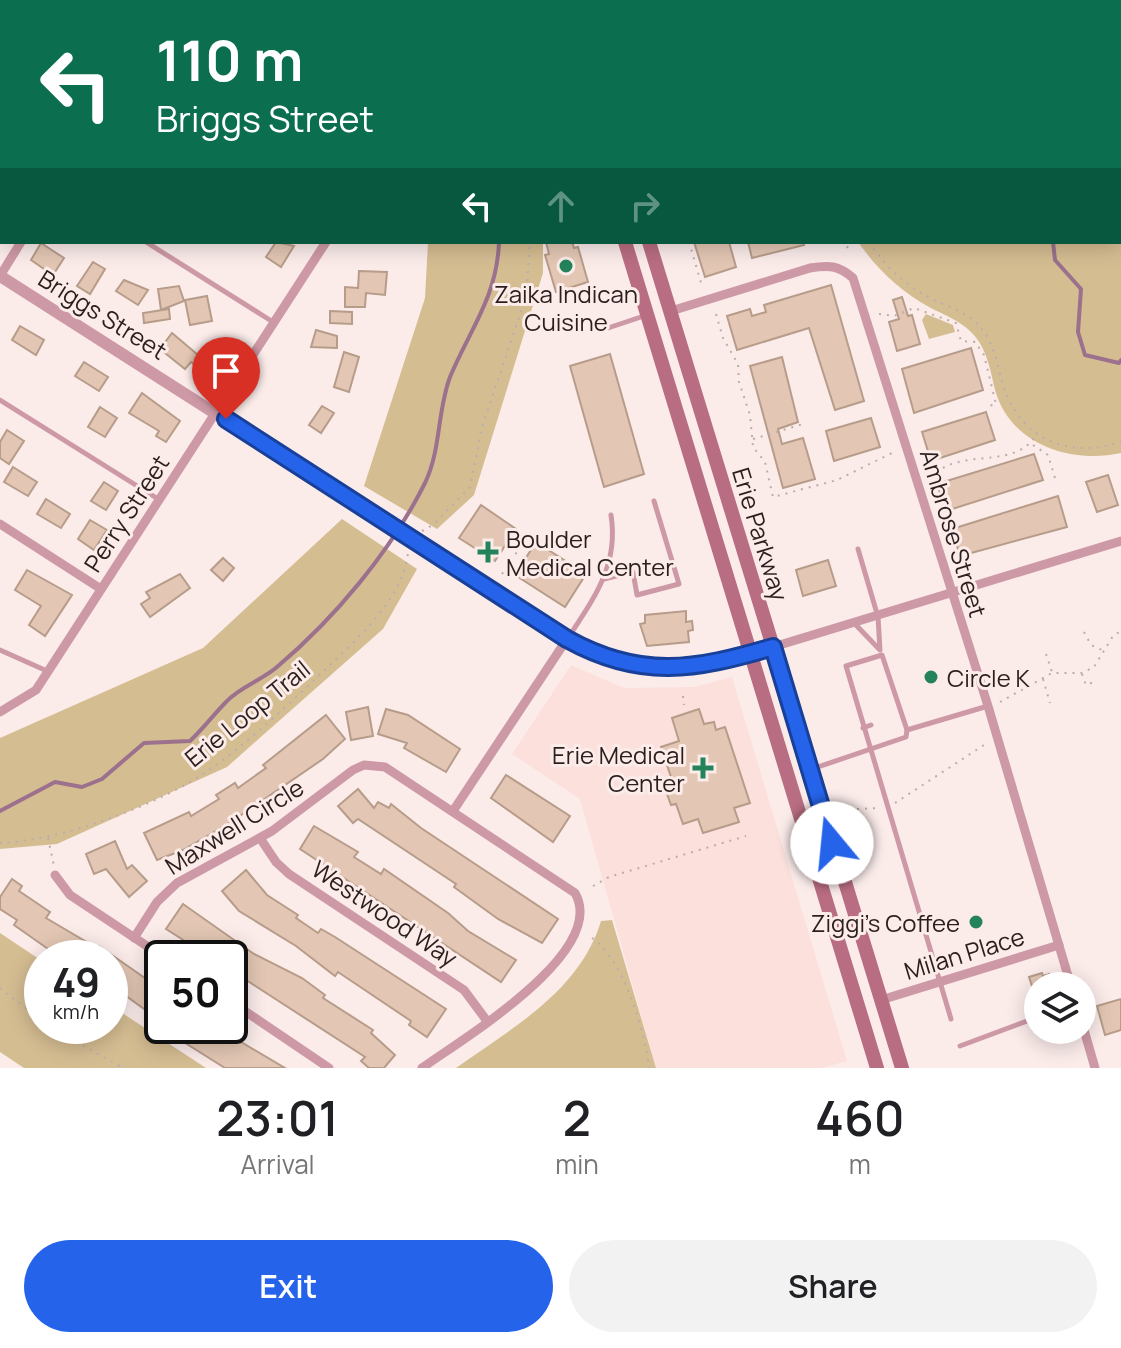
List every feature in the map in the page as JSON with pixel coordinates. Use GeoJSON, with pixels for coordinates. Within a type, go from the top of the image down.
{"type":"FeatureCollection","features":[{"type":"Feature","properties":{"kind":"main road","name":"Erie Parkway"},"geometry":{"type":"LineString","coordinates":[[626,244],[645,316],[877,1068]]}},
{"type":"Feature","properties":{"kind":"main road","name":"Erie Parkway"},"geometry":{"type":"LineString","coordinates":[[650,244],[902,1068]]}},
{"type":"Feature","properties":{"kind":"street"},"geometry":{"type":"LineString","coordinates":[[0,276],[20,244]]}},
{"type":"Feature","properties":{"kind":"street","name":"Perry Street"},"geometry":{"type":"LineString","coordinates":[[0,712],[32,694],[325,244]]}},
{"type":"Feature","properties":{"kind":"street","name":"Ambrose Street"},"geometry":{"type":"LineString","coordinates":[[671,311],[810,268],[828,265],[841,268],[853,278],[988,706],[1067,972]]}},
{"type":"Feature","properties":{"kind":"street","name":"Briggs Street"},"geometry":{"type":"LineString","coordinates":[[0,276],[567,639],[617,662],[672,669],[773,647]]}},
{"type":"Feature","properties":{"kind":"street"},"geometry":{"type":"LineString","coordinates":[[0,524],[101,589]]}},
{"type":"Feature","properties":{"kind":"street"},"geometry":{"type":"LineString","coordinates":[[773,647],[1121,541]]}},
{"type":"Feature","properties":{"kind":"street"},"geometry":{"type":"LineString","coordinates":[[453,811],[567,639]]}},
{"type":"Feature","properties":{"kind":"street","name":"Maxwell Circle"},"geometry":{"type":"LineString","coordinates":[[134,938],[157,902],[177,883],[260,838],[364,765],[385,767],[575,893],[581,904],[581,921],[545,976],[487,1021]]}},
{"type":"Feature","properties":{"kind":"street","name":"Westwood Way"},"geometry":{"type":"LineString","coordinates":[[260,838],[276,862],[289,874],[464,990],[487,1021]]}},
{"type":"Feature","properties":{"kind":"street"},"geometry":{"type":"LineString","coordinates":[[55,875],[70,895],[144,944]]}},
{"type":"Feature","properties":{"kind":"street","name":"Milan Place"},"geometry":{"type":"LineString","coordinates":[[881,1000],[1059,945]]}},
{"type":"Feature","properties":{"kind":"street"},"geometry":{"type":"LineString","coordinates":[[248,1013],[329,1068]]}},
{"type":"Feature","properties":{"kind":"street"},"geometry":{"type":"LineString","coordinates":[[422,1068],[487,1021]]}},
{"type":"Feature","properties":{"kind":"street"},"geometry":{"type":"LineString","coordinates":[[1088,1044],[1095,1068]]}},
{"type":"Feature","properties":{"kind":"lane"},"geometry":{"type":"LineString","coordinates":[[149,244],[274,322]]}},
{"type":"Feature","properties":{"kind":"lane"},"geometry":{"type":"LineString","coordinates":[[602,330],[645,316]]}},
{"type":"Feature","properties":{"kind":"lane"},"geometry":{"type":"LineString","coordinates":[[0,400],[158,499]]}},
{"type":"Feature","properties":{"kind":"lane"},"geometry":{"type":"LineString","coordinates":[[604,579],[633,572],[637,595],[679,584],[654,501]]}},
{"type":"Feature","properties":{"kind":"lane"},"geometry":{"type":"LineString","coordinates":[[567,639],[604,579],[613,551],[611,515]]}},
{"type":"Feature","properties":{"kind":"lane"},"geometry":{"type":"LineString","coordinates":[[810,769],[906,737],[903,717],[885,675],[878,617],[858,549]]}},
{"type":"Feature","properties":{"kind":"lane"},"geometry":{"type":"LineString","coordinates":[[855,624],[881,653]]}},
{"type":"Feature","properties":{"kind":"lane"},"geometry":{"type":"LineString","coordinates":[[0,650],[47,671]]}},
{"type":"Feature","properties":{"kind":"lane"},"geometry":{"type":"LineString","coordinates":[[881,653],[846,666],[855,685],[869,749],[951,1019]]}},
{"type":"Feature","properties":{"kind":"lane"},"geometry":{"type":"LineString","coordinates":[[887,696],[895,694]]}},
{"type":"Feature","properties":{"kind":"lane"},"geometry":{"type":"LineString","coordinates":[[857,704],[864,702]]}},
{"type":"Feature","properties":{"kind":"lane"},"geometry":{"type":"LineString","coordinates":[[907,730],[988,706]]}},
{"type":"Feature","properties":{"kind":"lane"},"geometry":{"type":"LineString","coordinates":[[894,720],[903,717]]}},
{"type":"Feature","properties":{"kind":"lane"},"geometry":{"type":"LineString","coordinates":[[863,728],[871,725]]}},
{"type":"Feature","properties":{"kind":"lane"},"geometry":{"type":"LineString","coordinates":[[960,1046],[1024,1023]]}},
{"type":"Feature","properties":{"kind":"path"},"geometry":{"type":"LineString","coordinates":[[414,539],[441,518],[470,487],[482,427],[526,297],[530,244]]}},
{"type":"Feature","properties":{"kind":"path"},"geometry":{"type":"LineString","coordinates":[[690,244],[702,286]]}},
{"type":"Feature","properties":{"kind":"path"},"geometry":{"type":"LineString","coordinates":[[847,248],[849,244]]}},
{"type":"Feature","properties":{"kind":"path"},"geometry":{"type":"LineString","coordinates":[[871,244],[909,284],[961,313],[989,338],[1006,392],[1016,411],[1036,434],[1076,450],[1121,442]]}},
{"type":"Feature","properties":{"kind":"path"},"geometry":{"type":"LineString","coordinates":[[879,314],[894,316],[914,308],[956,323]]}},
{"type":"Feature","properties":{"kind":"path"},"geometry":{"type":"LineString","coordinates":[[961,313],[956,323],[961,341],[975,342],[984,355],[996,404],[989,406]]}},
{"type":"Feature","properties":{"kind":"path"},"geometry":{"type":"LineString","coordinates":[[716,314],[723,338],[738,364],[752,439],[765,462],[773,497],[837,480],[892,453]]}},
{"type":"Feature","properties":{"kind":"path"},"geometry":{"type":"LineString","coordinates":[[752,439],[803,424]]}},
{"type":"Feature","properties":{"kind":"path"},"geometry":{"type":"LineString","coordinates":[[929,476],[954,463],[1012,454],[1031,443],[1036,434]]}},
{"type":"Feature","properties":{"kind":"path"},"geometry":{"type":"LineString","coordinates":[[1031,443],[1048,455],[1055,478]]}},
{"type":"Feature","properties":{"kind":"path"},"geometry":{"type":"LineString","coordinates":[[502,574],[533,528]]}},
{"type":"Feature","properties":{"kind":"path","name":"Erie Loop Trail"},"geometry":{"type":"LineString","coordinates":[[0,843],[48,838],[97,822],[190,781],[243,744],[367,628],[397,586],[414,539]]}},
{"type":"Feature","properties":{"kind":"path"},"geometry":{"type":"LineString","coordinates":[[1000,702],[1052,673],[1082,673],[1094,667],[1103,650],[1121,631]]}},
{"type":"Feature","properties":{"kind":"path"},"geometry":{"type":"LineString","coordinates":[[1084,632],[1091,645],[1103,650]]}},
{"type":"Feature","properties":{"kind":"path"},"geometry":{"type":"LineString","coordinates":[[1046,654],[1052,673]]}},
{"type":"Feature","properties":{"kind":"path"},"geometry":{"type":"LineString","coordinates":[[1082,673],[1086,685],[1094,682]]}},
{"type":"Feature","properties":{"kind":"path"},"geometry":{"type":"LineString","coordinates":[[1043,678],[1050,703]]}},
{"type":"Feature","properties":{"kind":"path"},"geometry":{"type":"LineString","coordinates":[[683,696],[684,705]]}},
{"type":"Feature","properties":{"kind":"path"},"geometry":{"type":"LineString","coordinates":[[894,804],[984,745]]}},
{"type":"Feature","properties":{"kind":"path"},"geometry":{"type":"LineString","coordinates":[[857,809],[880,808]]}},
{"type":"Feature","properties":{"kind":"path"},"geometry":{"type":"LineString","coordinates":[[593,886],[609,877],[746,836]]}},
{"type":"Feature","properties":{"kind":"path"},"geometry":{"type":"LineString","coordinates":[[48,838],[52,856]]}},
{"type":"Feature","properties":{"kind":"path"},"geometry":{"type":"LineString","coordinates":[[592,938],[613,957],[643,1041],[649,1068]]}},
{"type":"Feature","properties":{"kind":"path"},"geometry":{"type":"LineString","coordinates":[[0,988],[24,1007]]}},
{"type":"Feature","properties":{"kind":"path"},"geometry":{"type":"LineString","coordinates":[[80,1044],[123,1068]]}},
{"type":"Feature","properties":{"kind":"shaded area"},"geometry":{"type":"Polygon","coordinates":[[[428,244],[543,244],[543,273],[474,495],[437,529],[364,486],[425,298],[428,244]]]}},
{"type":"Feature","properties":{"kind":"shaded area"},"geometry":{"type":"Polygon","coordinates":[[[860,244],[1121,244],[1121,453],[1083,456],[1064,453],[1030,438],[1015,426],[1004,411],[985,353],[971,332],[918,301],[873,261],[860,244]]]}},
{"type":"Feature","properties":{"kind":"shaded area"},"geometry":{"type":"Polygon","coordinates":[[[926,314],[953,325],[955,332],[929,339],[922,320],[926,314]]]}},
{"type":"Feature","properties":{"kind":"shaded area"},"geometry":{"type":"Polygon","coordinates":[[[342,519],[417,569],[383,629],[227,767],[57,844],[0,849],[0,738],[203,648],[342,519]]]}},
{"type":"Feature","properties":{"kind":"shaded area"},"geometry":{"type":"Polygon","coordinates":[[[571,665],[624,688],[695,687],[732,677],[847,1061],[822,1068],[656,1068],[580,799],[512,754],[571,665]]]}},
{"type":"Feature","properties":{"kind":"shaded area"},"geometry":{"type":"Polygon","coordinates":[[[612,920],[656,1068],[456,1068],[542,1006],[561,988],[591,946],[601,921],[612,920]]]}},
{"type":"Feature","properties":{"kind":"shaded area"},"geometry":{"type":"Polygon","coordinates":[[[0,933],[24,949],[24,1044],[128,1044],[128,1017],[144,1027],[144,1044],[169,1044],[206,1068],[24,1068],[0,1052],[0,933]]]}},
{"type":"Feature","properties":{"kind":"building"},"geometry":{"type":"Polygon","coordinates":[[[40,244],[64,258],[53,275],[31,260],[40,244]]]}},
{"type":"Feature","properties":{"kind":"building"},"geometry":{"type":"Polygon","coordinates":[[[275,244],[294,246],[281,267],[266,257],[275,244]]]}},
{"type":"Feature","properties":{"kind":"building","name":"Zaika Indican Cuisine"},"geometry":{"type":"Polygon","coordinates":[[[546,244],[573,244],[574,248],[578,247],[588,282],[556,292],[545,255],[549,254],[546,244]]]}},
{"type":"Feature","properties":{"kind":"building"},"geometry":{"type":"Polygon","coordinates":[[[695,244],[730,244],[736,267],[705,277],[695,244]]]}},
{"type":"Feature","properties":{"kind":"building"},"geometry":{"type":"Polygon","coordinates":[[[748,244],[804,245],[752,258],[748,244]]]}},
{"type":"Feature","properties":{"kind":"building"},"geometry":{"type":"Polygon","coordinates":[[[93,262],[105,269],[90,294],[77,286],[93,262]]]}},
{"type":"Feature","properties":{"kind":"building"},"geometry":{"type":"Polygon","coordinates":[[[359,271],[387,272],[385,295],[366,293],[365,307],[345,307],[345,287],[358,288],[359,271]]]}},
{"type":"Feature","properties":{"kind":"building"},"geometry":{"type":"Polygon","coordinates":[[[124,280],[148,290],[138,305],[116,291],[124,280]]]}},
{"type":"Feature","properties":{"kind":"building"},"geometry":{"type":"Polygon","coordinates":[[[831,285],[864,401],[835,410],[809,328],[737,350],[727,316],[750,309],[752,316],[766,312],[764,305],[831,285]]]}},
{"type":"Feature","properties":{"kind":"building"},"geometry":{"type":"Polygon","coordinates":[[[179,286],[184,301],[161,310],[158,289],[179,286]]]}},
{"type":"Feature","properties":{"kind":"building"},"geometry":{"type":"Polygon","coordinates":[[[207,296],[212,321],[190,325],[185,300],[207,296]]]}},
{"type":"Feature","properties":{"kind":"building"},"geometry":{"type":"Polygon","coordinates":[[[902,297],[908,316],[912,315],[920,344],[897,351],[889,322],[899,319],[893,300],[902,297]]]}},
{"type":"Feature","properties":{"kind":"building"},"geometry":{"type":"Polygon","coordinates":[[[169,309],[170,319],[144,323],[143,313],[169,309]]]}},
{"type":"Feature","properties":{"kind":"building"},"geometry":{"type":"Polygon","coordinates":[[[330,311],[352,312],[352,324],[330,323],[330,311]]]}},
{"type":"Feature","properties":{"kind":"building"},"geometry":{"type":"Polygon","coordinates":[[[20,326],[44,340],[36,355],[12,340],[20,326]]]}},
{"type":"Feature","properties":{"kind":"building"},"geometry":{"type":"Polygon","coordinates":[[[316,330],[337,336],[337,348],[311,347],[316,330]]]}},
{"type":"Feature","properties":{"kind":"building"},"geometry":{"type":"Polygon","coordinates":[[[172,333],[204,360],[213,348],[222,354],[208,375],[191,362],[185,369],[160,349],[172,333]]]}},
{"type":"Feature","properties":{"kind":"building"},"geometry":{"type":"Polygon","coordinates":[[[971,348],[983,390],[914,413],[902,369],[971,348]]]}},
{"type":"Feature","properties":{"kind":"building"},"geometry":{"type":"Polygon","coordinates":[[[344,352],[359,357],[349,392],[334,387],[344,352]]]}},
{"type":"Feature","properties":{"kind":"building"},"geometry":{"type":"Polygon","coordinates":[[[610,354],[644,474],[604,487],[570,366],[610,354]]]}},
{"type":"Feature","properties":{"kind":"building"},"geometry":{"type":"Polygon","coordinates":[[[782,357],[798,422],[778,429],[782,444],[803,438],[815,479],[783,488],[750,366],[782,357]]]}},
{"type":"Feature","properties":{"kind":"building"},"geometry":{"type":"Polygon","coordinates":[[[84,362],[108,377],[99,391],[75,376],[84,362]]]}},
{"type":"Feature","properties":{"kind":"building"},"geometry":{"type":"Polygon","coordinates":[[[142,393],[180,421],[166,442],[156,436],[159,431],[129,413],[142,393]]]}},
{"type":"Feature","properties":{"kind":"building"},"geometry":{"type":"Polygon","coordinates":[[[322,406],[334,413],[321,433],[309,425],[322,406]]]}},
{"type":"Feature","properties":{"kind":"building"},"geometry":{"type":"Polygon","coordinates":[[[100,407],[117,418],[105,437],[88,427],[100,407]]]}},
{"type":"Feature","properties":{"kind":"building"},"geometry":{"type":"Polygon","coordinates":[[[986,412],[995,440],[931,461],[922,432],[986,412]]]}},
{"type":"Feature","properties":{"kind":"building"},"geometry":{"type":"Polygon","coordinates":[[[871,418],[880,447],[834,461],[826,431],[871,418]]]}},
{"type":"Feature","properties":{"kind":"building"},"geometry":{"type":"Polygon","coordinates":[[[7,430],[24,441],[9,464],[0,458],[0,442],[7,430]]]}},
{"type":"Feature","properties":{"kind":"building"},"geometry":{"type":"Polygon","coordinates":[[[1034,454],[1043,480],[946,511],[937,484],[1034,454]]]}},
{"type":"Feature","properties":{"kind":"building"},"geometry":{"type":"Polygon","coordinates":[[[13,467],[37,482],[28,496],[4,482],[13,467]]]}},
{"type":"Feature","properties":{"kind":"building"},"geometry":{"type":"Polygon","coordinates":[[[1108,475],[1118,505],[1097,512],[1086,482],[1108,475]]]}},
{"type":"Feature","properties":{"kind":"building"},"geometry":{"type":"Polygon","coordinates":[[[104,482],[118,491],[106,510],[91,501],[104,482]]]}},
{"type":"Feature","properties":{"kind":"building"},"geometry":{"type":"Polygon","coordinates":[[[1058,496],[1067,527],[960,556],[952,529],[1058,496]]]}},
{"type":"Feature","properties":{"kind":"building"},"geometry":{"type":"Polygon","coordinates":[[[46,499],[70,514],[61,528],[37,514],[46,499]]]}},
{"type":"Feature","properties":{"kind":"building"},"geometry":{"type":"Polygon","coordinates":[[[481,505],[516,529],[495,561],[459,538],[481,505]]]}},
{"type":"Feature","properties":{"kind":"building"},"geometry":{"type":"Polygon","coordinates":[[[90,520],[107,530],[94,550],[78,539],[90,520]]]}},
{"type":"Feature","properties":{"kind":"building"},"geometry":{"type":"Polygon","coordinates":[[[536,542],[586,574],[565,607],[515,575],[536,542]]]}},
{"type":"Feature","properties":{"kind":"building"},"geometry":{"type":"Polygon","coordinates":[[[223,558],[234,568],[223,581],[211,570],[223,558]]]}},
{"type":"Feature","properties":{"kind":"building"},"geometry":{"type":"Polygon","coordinates":[[[828,560],[836,586],[803,596],[796,570],[828,560]]]}},
{"type":"Feature","properties":{"kind":"building"},"geometry":{"type":"Polygon","coordinates":[[[27,570],[72,595],[45,636],[29,625],[41,606],[15,590],[27,570]]]}},
{"type":"Feature","properties":{"kind":"building"},"geometry":{"type":"Polygon","coordinates":[[[180,574],[190,588],[150,617],[141,604],[150,598],[146,592],[180,574]]]}},
{"type":"Feature","properties":{"kind":"building"},"geometry":{"type":"Polygon","coordinates":[[[686,611],[686,622],[692,621],[693,630],[688,631],[689,642],[647,646],[640,624],[645,623],[645,615],[686,611]]]}},
{"type":"Feature","properties":{"kind":"building"},"geometry":{"type":"Polygon","coordinates":[[[368,707],[373,736],[351,740],[346,712],[368,707]]]}},
{"type":"Feature","properties":{"kind":"building"},"geometry":{"type":"Polygon","coordinates":[[[386,709],[408,715],[460,749],[446,772],[404,748],[407,743],[378,734],[386,709]]]}},
{"type":"Feature","properties":{"kind":"building","name":"Erie Medical Center"},"geometry":{"type":"Polygon","coordinates":[[[699,709],[704,724],[714,722],[716,730],[725,727],[750,803],[734,808],[739,822],[703,833],[698,819],[683,824],[676,804],[671,805],[666,791],[675,789],[661,747],[679,741],[672,718],[699,709]]]}},
{"type":"Feature","properties":{"kind":"building"},"geometry":{"type":"Polygon","coordinates":[[[326,715],[345,739],[323,759],[231,822],[183,850],[157,860],[144,833],[189,812],[191,816],[219,799],[216,795],[235,783],[238,788],[266,768],[263,765],[326,715]]]}},
{"type":"Feature","properties":{"kind":"building"},"geometry":{"type":"Polygon","coordinates":[[[506,775],[570,816],[553,842],[491,798],[506,775]]]}},
{"type":"Feature","properties":{"kind":"building"},"geometry":{"type":"Polygon","coordinates":[[[358,789],[374,808],[378,802],[389,808],[391,804],[421,828],[558,919],[542,943],[498,919],[454,887],[456,884],[358,819],[353,823],[338,806],[358,789]]]}},
{"type":"Feature","properties":{"kind":"building"},"geometry":{"type":"Polygon","coordinates":[[[314,826],[358,852],[354,857],[381,874],[384,869],[448,913],[468,931],[516,960],[501,982],[300,849],[314,826]]]}},
{"type":"Feature","properties":{"kind":"building"},"geometry":{"type":"Polygon","coordinates":[[[115,841],[127,869],[132,865],[147,881],[129,897],[106,869],[94,874],[86,854],[115,841]]]}},
{"type":"Feature","properties":{"kind":"building"},"geometry":{"type":"Polygon","coordinates":[[[246,870],[267,895],[298,915],[296,918],[318,933],[321,929],[335,937],[446,1009],[427,1037],[409,1025],[411,1021],[338,972],[335,976],[296,946],[239,911],[222,891],[246,870]]]}},
{"type":"Feature","properties":{"kind":"building"},"geometry":{"type":"Polygon","coordinates":[[[12,879],[22,886],[19,891],[50,912],[46,918],[83,940],[35,940],[14,925],[17,920],[0,909],[0,897],[12,879]]]}},
{"type":"Feature","properties":{"kind":"building"},"geometry":{"type":"Polygon","coordinates":[[[183,904],[234,940],[183,940],[166,929],[183,904]]]}},
{"type":"Feature","properties":{"kind":"building"},"geometry":{"type":"Polygon","coordinates":[[[248,950],[302,978],[325,995],[323,998],[373,1030],[371,1033],[395,1055],[384,1068],[369,1068],[361,1061],[365,1057],[248,981],[248,950]]]}},
{"type":"Feature","properties":{"kind":"building"},"geometry":{"type":"Polygon","coordinates":[[[128,966],[144,977],[144,1009],[128,997],[128,966]]]}},
{"type":"Feature","properties":{"kind":"building"},"geometry":{"type":"Polygon","coordinates":[[[1121,999],[1121,1030],[1105,1035],[1097,1006],[1121,999]]]}},
{"type":"Feature","properties":{"kind":"building"},"geometry":{"type":"Polygon","coordinates":[[[187,1044],[244,1044],[285,1068],[225,1068],[187,1044]]]}},
{"type":"Feature","properties":{"kind":"waterway"},"geometry":{"type":"LineString","coordinates":[[0,811],[55,782],[82,787],[102,779],[144,743],[190,741],[232,696],[277,667],[340,605],[396,534],[425,483],[434,457],[450,377],[488,296],[499,244]]}},
{"type":"Feature","properties":{"kind":"waterway"},"geometry":{"type":"LineString","coordinates":[[1053,244],[1055,260],[1081,289],[1078,332],[1085,355],[1119,363],[1121,360]]}},
{"type":"Feature","properties":{"kind":"place","name":"Zaika Indican Cuisine"},"geometry":{"type":"Point","coordinates":[566,266]}},
{"type":"Feature","properties":{"kind":"place","name":"Boulder Medical Center"},"geometry":{"type":"Point","coordinates":[488,552]}},
{"type":"Feature","properties":{"kind":"place","name":"Circle K"},"geometry":{"type":"Point","coordinates":[931,677]}},
{"type":"Feature","properties":{"kind":"place","name":"Erie Medical Center"},"geometry":{"type":"Point","coordinates":[703,768]}},
{"type":"Feature","properties":{"kind":"place","name":"Ziggi's Coffee"},"geometry":{"type":"Point","coordinates":[976,922]}},
{"type":"Feature","properties":{"kind":"route"},"geometry":{"type":"LineString","coordinates":[[226,419],[567,639],[600,656],[617,662],[672,669],[699,666],[773,647],[832,843]]}}]}
